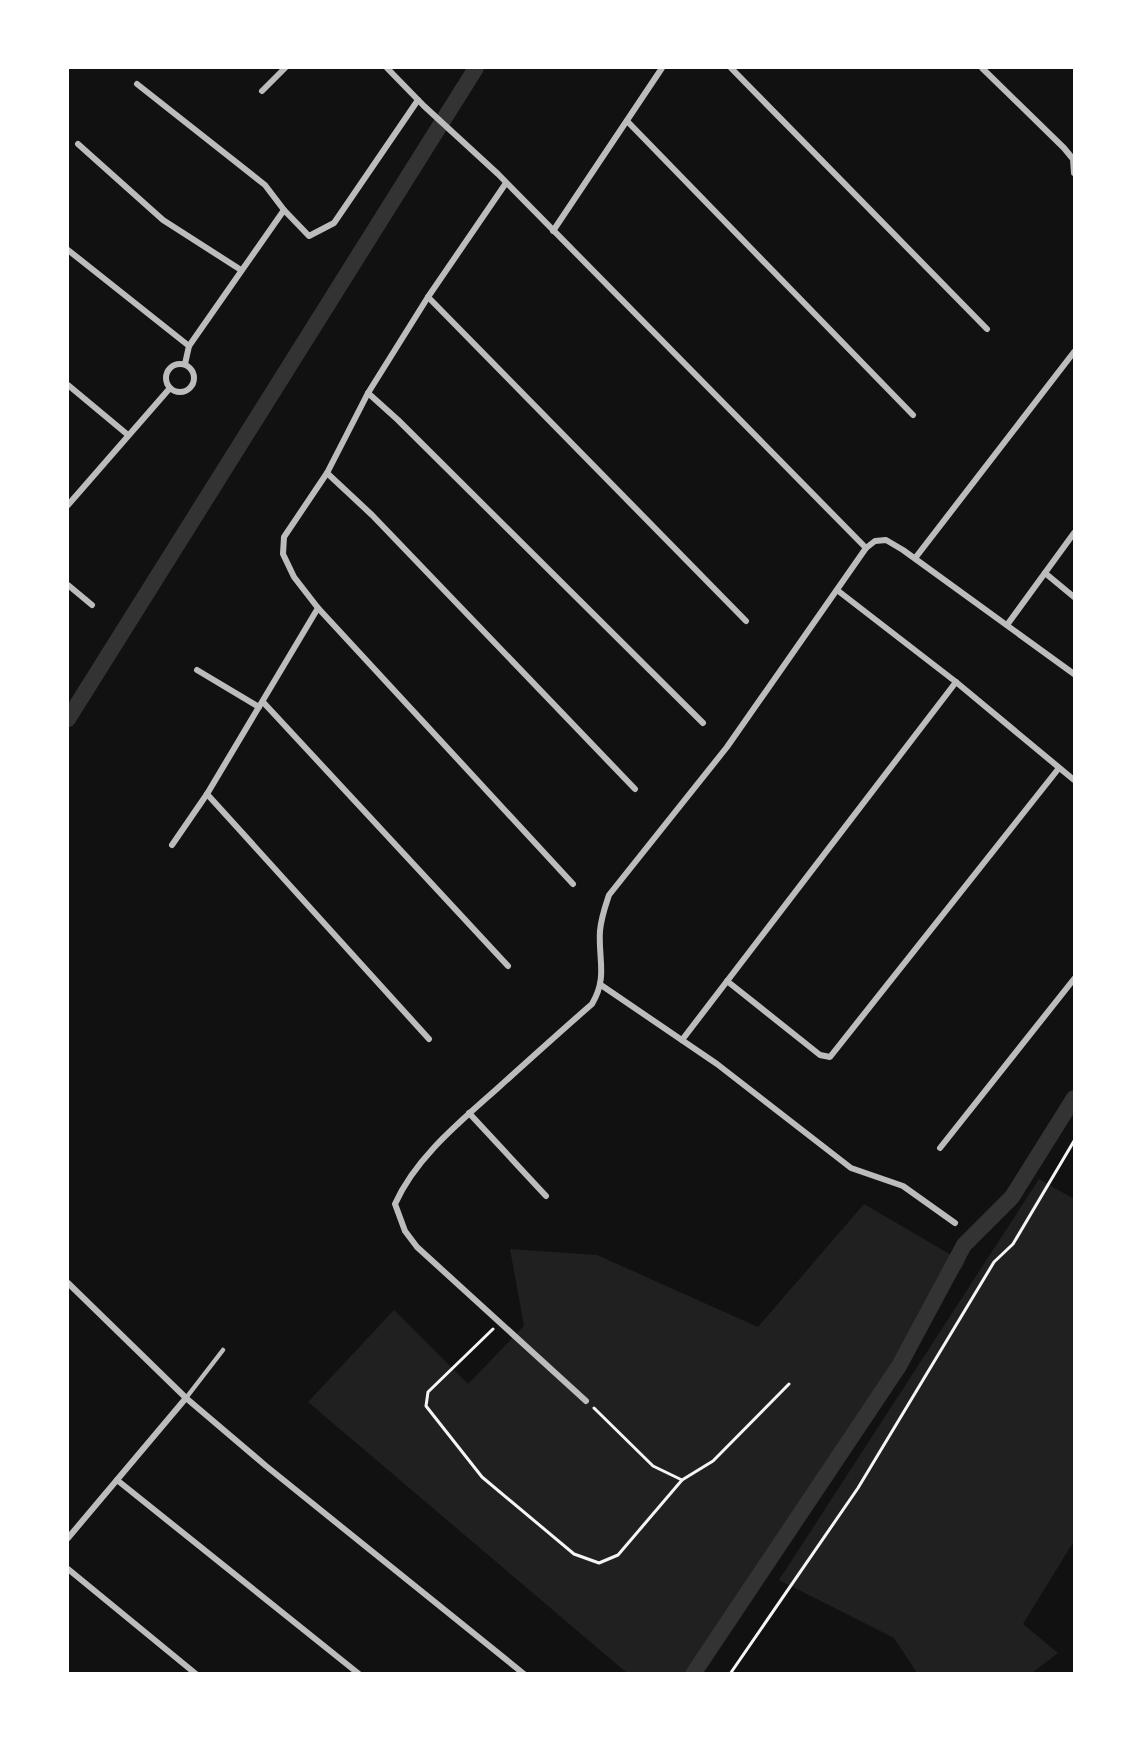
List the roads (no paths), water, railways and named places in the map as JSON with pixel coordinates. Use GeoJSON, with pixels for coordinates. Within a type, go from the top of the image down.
{"type":"FeatureCollection","features":[{"type":"Feature","properties":{"kind":"street"},"geometry":{"type":"LineString","coordinates":[[262,91],[285,68]]}},
{"type":"Feature","properties":{"kind":"street"},"geometry":{"type":"LineString","coordinates":[[387,68],[498,174],[866,548]]}},
{"type":"Feature","properties":{"kind":"street"},"geometry":{"type":"LineString","coordinates":[[553,231],[662,68]]}},
{"type":"Feature","properties":{"kind":"street"},"geometry":{"type":"LineString","coordinates":[[731,68],[987,329]]}},
{"type":"Feature","properties":{"kind":"street"},"geometry":{"type":"LineString","coordinates":[[982,68],[1064,148],[1073,159],[1074,173]]}},
{"type":"Feature","properties":{"kind":"street"},"geometry":{"type":"LineString","coordinates":[[137,84],[265,185],[284,210],[309,236],[334,222],[418,100]]}},
{"type":"Feature","properties":{"kind":"street"},"geometry":{"type":"LineString","coordinates":[[627,121],[913,414]]}},
{"type":"Feature","properties":{"kind":"street"},"geometry":{"type":"LineString","coordinates":[[78,144],[163,220],[241,270]]}},
{"type":"Feature","properties":{"kind":"street"},"geometry":{"type":"LineString","coordinates":[[506,183],[428,297],[368,393],[327,472],[284,537],[283,554],[294,576],[318,608],[573,884]]}},
{"type":"Feature","properties":{"kind":"street"},"geometry":{"type":"LineString","coordinates":[[185,364],[189,346],[284,210]]}},
{"type":"Feature","properties":{"kind":"street"},"geometry":{"type":"LineString","coordinates":[[68,250],[189,346]]}},
{"type":"Feature","properties":{"kind":"street"},"geometry":{"type":"LineString","coordinates":[[428,297],[746,621]]}},
{"type":"Feature","properties":{"kind":"street"},"geometry":{"type":"LineString","coordinates":[[916,557],[1074,352]]}},
{"type":"Feature","properties":{"kind":"street"},"geometry":{"type":"LineString","coordinates":[[175,364],[185,364],[193,370],[195,375],[193,385],[182,392],[170,388],[166,379],[168,370],[175,364]]}},
{"type":"Feature","properties":{"kind":"street"},"geometry":{"type":"LineString","coordinates":[[68,385],[128,435]]}},
{"type":"Feature","properties":{"kind":"street"},"geometry":{"type":"LineString","coordinates":[[68,506],[170,388]]}},
{"type":"Feature","properties":{"kind":"street"},"geometry":{"type":"LineString","coordinates":[[368,393],[398,420],[703,723]]}},
{"type":"Feature","properties":{"kind":"street"},"geometry":{"type":"LineString","coordinates":[[327,472],[372,515],[635,789]]}},
{"type":"Feature","properties":{"kind":"street"},"geometry":{"type":"LineString","coordinates":[[1007,625],[1074,533]]}},
{"type":"Feature","properties":{"kind":"street"},"geometry":{"type":"LineString","coordinates":[[586,1401],[417,1247],[405,1231],[395,1204],[404,1185],[468,1113],[592,1004],[601,985],[599,932],[602,914],[609,895],[728,747],[866,548],[875,541],[886,540],[916,557],[1074,674]]}},
{"type":"Feature","properties":{"kind":"street"},"geometry":{"type":"LineString","coordinates":[[1045,573],[1074,597]]}},
{"type":"Feature","properties":{"kind":"street"},"geometry":{"type":"LineString","coordinates":[[68,585],[92,605]]}},
{"type":"Feature","properties":{"kind":"street"},"geometry":{"type":"LineString","coordinates":[[837,590],[956,682],[1074,780]]}},
{"type":"Feature","properties":{"kind":"street"},"geometry":{"type":"LineString","coordinates":[[172,845],[207,794],[318,608]]}},
{"type":"Feature","properties":{"kind":"street"},"geometry":{"type":"LineString","coordinates":[[197,670],[261,704],[508,966]]}},
{"type":"Feature","properties":{"kind":"street"},"geometry":{"type":"LineString","coordinates":[[682,1040],[956,682]]}},
{"type":"Feature","properties":{"kind":"street"},"geometry":{"type":"LineString","coordinates":[[727,981],[820,1055],[830,1057],[1059,768]]}},
{"type":"Feature","properties":{"kind":"street"},"geometry":{"type":"LineString","coordinates":[[207,794],[429,1039]]}},
{"type":"Feature","properties":{"kind":"street"},"geometry":{"type":"LineString","coordinates":[[940,1148],[1074,979]]}},
{"type":"Feature","properties":{"kind":"street"},"geometry":{"type":"LineString","coordinates":[[601,985],[682,1040],[851,1168],[903,1186],[955,1223]]}},
{"type":"Feature","properties":{"kind":"street"},"geometry":{"type":"LineString","coordinates":[[468,1113],[546,1196]]}},
{"type":"Feature","properties":{"kind":"street"},"geometry":{"type":"LineString","coordinates":[[68,1283],[186,1398],[266,1466],[524,1674]]}},
{"type":"Feature","properties":{"kind":"street"},"geometry":{"type":"LineString","coordinates":[[68,1538],[186,1398]]}},
{"type":"Feature","properties":{"kind":"street"},"geometry":{"type":"LineString","coordinates":[[117,1480],[359,1674]]}},
{"type":"Feature","properties":{"kind":"street"},"geometry":{"type":"LineString","coordinates":[[68,1569],[196,1674]]}},
{"type":"Feature","properties":{"kind":"lane"},"geometry":{"type":"LineString","coordinates":[[186,1398],[223,1350]]}},
{"type":"Feature","properties":{"kind":"waterway"},"geometry":{"type":"LineString","coordinates":[[68,719],[476,68]]}},
{"type":"Feature","properties":{"kind":"waterway"},"geometry":{"type":"LineString","coordinates":[[693,1674],[899,1366],[964,1245],[1012,1197],[1074,1098]]}}]}
